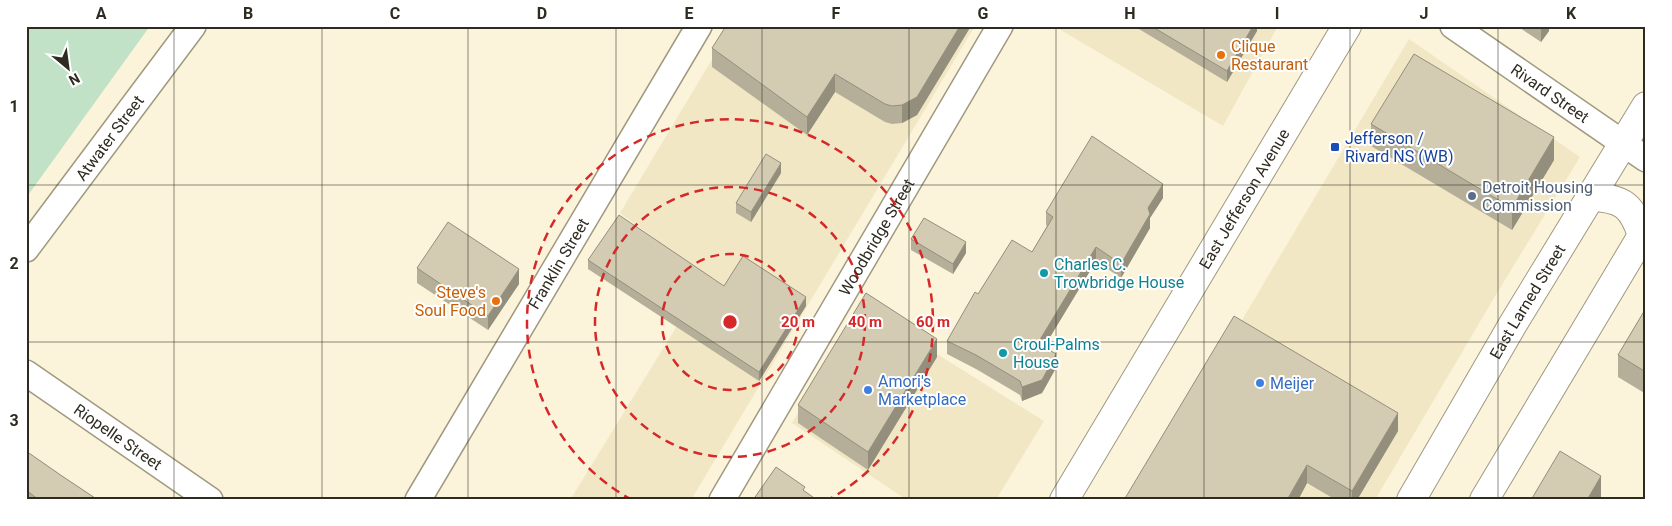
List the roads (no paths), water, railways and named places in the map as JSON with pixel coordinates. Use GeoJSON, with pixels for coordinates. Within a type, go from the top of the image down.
{"type":"FeatureCollection","features":[{"type":"Feature","properties":{"kind":"street","name":"Atwater Street"},"geometry":{"type":"LineString","coordinates":[[26,249],[193,26]]}},
{"type":"Feature","properties":{"kind":"street","name":"Franklin Street"},"geometry":{"type":"LineString","coordinates":[[418,500],[699,26]]}},
{"type":"Feature","properties":{"kind":"street","name":"Woodbridge Street"},"geometry":{"type":"LineString","coordinates":[[722,500],[1000,26]]}},
{"type":"Feature","properties":{"kind":"street","name":"East Jefferson Avenue"},"geometry":{"type":"LineString","coordinates":[[1064,500],[1347,26]]}},
{"type":"Feature","properties":{"kind":"street","name":"Rivard Street"},"geometry":{"type":"LineString","coordinates":[[1453,26],[1646,159]]}},
{"type":"Feature","properties":{"kind":"street","name":"East Larned Street"},"geometry":{"type":"LineString","coordinates":[[1411,500],[1513,324],[1646,106]]}},
{"type":"Feature","properties":{"kind":"street"},"geometry":{"type":"LineString","coordinates":[[1484,500],[1644,232],[1637,218],[1626,204],[1608,197],[1590,196]]}},
{"type":"Feature","properties":{"kind":"street","name":"Riopelle Street"},"geometry":{"type":"LineString","coordinates":[[26,373],[210,500]]}},
{"type":"Feature","properties":{"kind":"place","name":"Clique Restaurant"},"geometry":{"type":"Point","coordinates":[1221,55]}},
{"type":"Feature","properties":{"kind":"place","name":"Jefferson / Rivard NS (WB)"},"geometry":{"type":"Point","coordinates":[1335,147]}},
{"type":"Feature","properties":{"kind":"place","name":"Detroit Housing Commission"},"geometry":{"type":"Point","coordinates":[1472,196]}},
{"type":"Feature","properties":{"kind":"place","name":"Charles C. Trowbridge House"},"geometry":{"type":"Point","coordinates":[1044,273]}},
{"type":"Feature","properties":{"kind":"place","name":"Steve's Soul Food"},"geometry":{"type":"Point","coordinates":[496,301]}},
{"type":"Feature","properties":{"kind":"place","name":"Croul-Palms House"},"geometry":{"type":"Point","coordinates":[1003,353]}},
{"type":"Feature","properties":{"kind":"place","name":"Meijer"},"geometry":{"type":"Point","coordinates":[1260,383]}},
{"type":"Feature","properties":{"kind":"place","name":"Amori's Marketplace"},"geometry":{"type":"Point","coordinates":[868,390]}}]}
